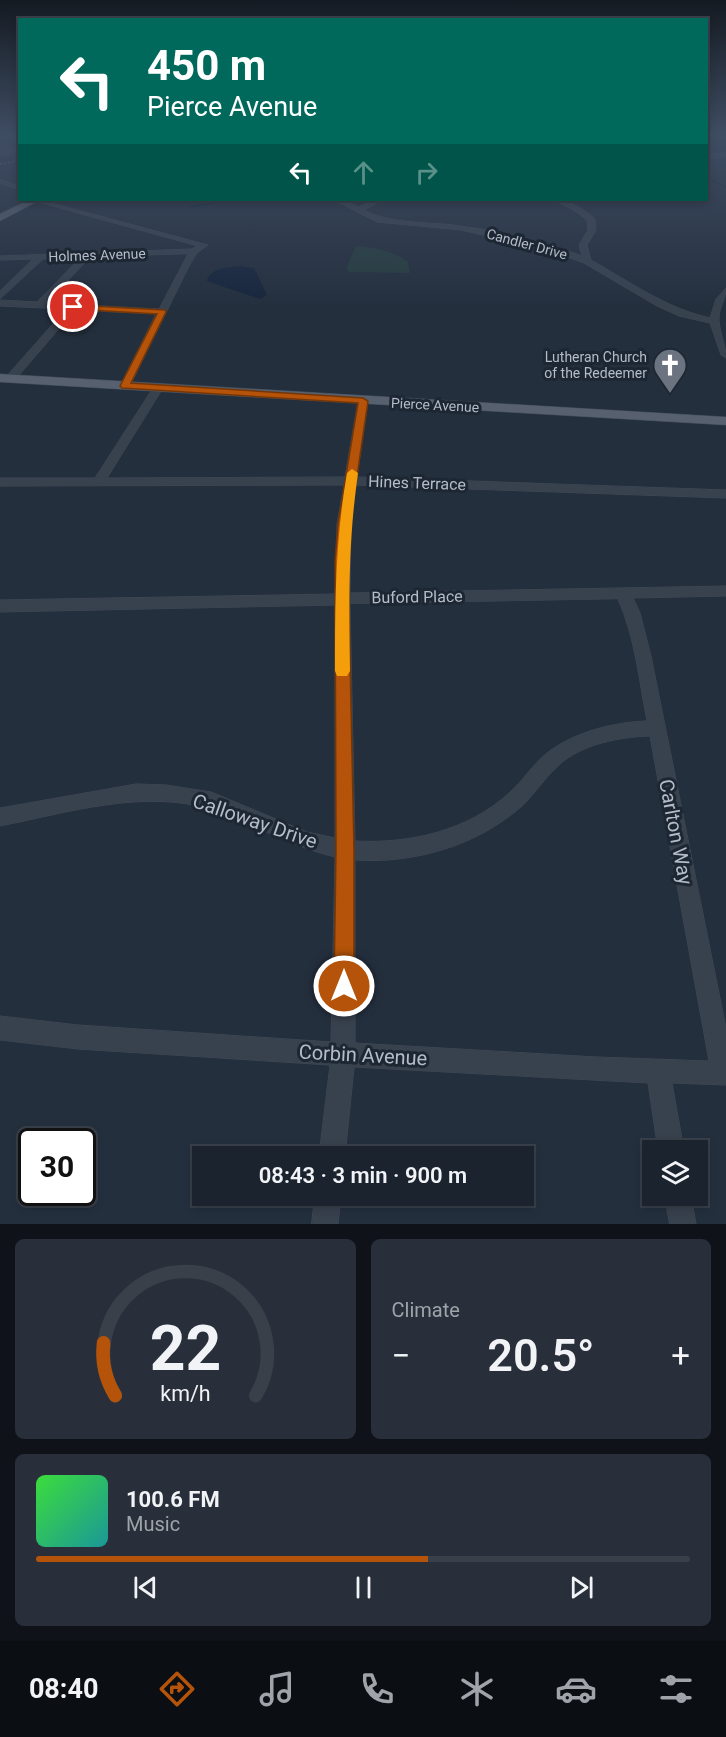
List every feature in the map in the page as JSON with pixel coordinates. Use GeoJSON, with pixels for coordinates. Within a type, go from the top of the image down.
{"type":"FeatureCollection","features":[{"type":"Feature","properties":{"kind":"main road"},"geometry":{"type":"LineString","coordinates":[[0,218],[33,201]]}},
{"type":"Feature","properties":{"kind":"main road","name":"Pierce Avenue"},"geometry":{"type":"LineString","coordinates":[[5,379],[726,421]]}},
{"type":"Feature","properties":{"kind":"street"},"geometry":{"type":"LineString","coordinates":[[39,201],[204,244],[194,251],[125,386]]}},
{"type":"Feature","properties":{"kind":"street","name":"Candler Drive"},"geometry":{"type":"LineString","coordinates":[[335,201],[377,220],[461,228],[554,249],[587,261],[660,304],[682,314],[713,321]]}},
{"type":"Feature","properties":{"kind":"street"},"geometry":{"type":"LineString","coordinates":[[359,210],[377,201]]}},
{"type":"Feature","properties":{"kind":"street"},"geometry":{"type":"LineString","coordinates":[[559,201],[579,209],[591,219],[592,230],[583,245],[587,261]]}},
{"type":"Feature","properties":{"kind":"street"},"geometry":{"type":"LineString","coordinates":[[554,249],[583,245]]}},
{"type":"Feature","properties":{"kind":"street","name":"Holmes Avenue"},"geometry":{"type":"LineString","coordinates":[[0,258],[194,251]]}},
{"type":"Feature","properties":{"kind":"street"},"geometry":{"type":"LineString","coordinates":[[40,305],[88,255]]}},
{"type":"Feature","properties":{"kind":"street"},"geometry":{"type":"LineString","coordinates":[[0,296],[40,256]]}},
{"type":"Feature","properties":{"kind":"street"},"geometry":{"type":"LineString","coordinates":[[726,291],[717,303],[713,321],[726,355]]}},
{"type":"Feature","properties":{"kind":"street"},"geometry":{"type":"LineString","coordinates":[[0,303],[162,312]]}},
{"type":"Feature","properties":{"kind":"street"},"geometry":{"type":"LineString","coordinates":[[5,379],[73,307]]}},
{"type":"Feature","properties":{"kind":"street"},"geometry":{"type":"LineString","coordinates":[[98,483],[158,388]]}},
{"type":"Feature","properties":{"kind":"street"},"geometry":{"type":"LineString","coordinates":[[333,1146],[343,1054],[345,850],[341,598],[344,524],[363,401]]}},
{"type":"Feature","properties":{"kind":"street","name":"Hines Terrace"},"geometry":{"type":"LineString","coordinates":[[0,482],[351,480],[726,494]]}},
{"type":"Feature","properties":{"kind":"street","name":"Buford Place"},"geometry":{"type":"LineString","coordinates":[[3,611],[341,598],[726,591]]}},
{"type":"Feature","properties":{"kind":"street","name":"Carlton Way"},"geometry":{"type":"LineString","coordinates":[[623,593],[632,613],[643,656],[724,1072]]}},
{"type":"Feature","properties":{"kind":"street","name":"Calloway Drive"},"geometry":{"type":"LineString","coordinates":[[0,817],[136,793],[166,794],[211,801],[307,841],[345,850],[376,852],[421,847],[472,829],[514,800],[554,758],[589,739],[628,729],[656,728]]}},
{"type":"Feature","properties":{"kind":"street","name":"Corbin Avenue"},"geometry":{"type":"LineString","coordinates":[[0,1028],[78,1037],[343,1054],[585,1068],[724,1072]]}},
{"type":"Feature","properties":{"kind":"street"},"geometry":{"type":"LineString","coordinates":[[658,1071],[669,1140]]}},
{"type":"Feature","properties":{"kind":"street"},"geometry":{"type":"LineString","coordinates":[[325,1224],[327,1206]]}},
{"type":"Feature","properties":{"kind":"street"},"geometry":{"type":"LineString","coordinates":[[680,1206],[683,1224]]}},
{"type":"Feature","properties":{"kind":"green space"},"geometry":{"type":"Polygon","coordinates":[[[356,246],[396,255],[408,262],[410,273],[350,272],[346,269],[356,246]]]}},
{"type":"Feature","properties":{"kind":"water"},"geometry":{"type":"Polygon","coordinates":[[[240,266],[254,268],[267,295],[260,299],[207,281],[211,273],[215,271],[240,266]]]}},
{"type":"Feature","properties":{"kind":"waterway"},"geometry":{"type":"LineString","coordinates":[[191,207],[224,201]]}},
{"type":"Feature","properties":{"kind":"slow traffic"},"geometry":{"type":"LineString","coordinates":[[342,671],[342,561],[344,524],[352,473]]}},
{"type":"Feature","properties":{"kind":"place","name":"Lutheran Church of the Redeemer"},"geometry":{"type":"Point","coordinates":[670,394]}},
{"type":"Feature","properties":{"kind":"route"},"geometry":{"type":"LineString","coordinates":[[73,307],[162,312],[125,386],[363,401],[344,524],[342,561],[344,986]]}}]}
